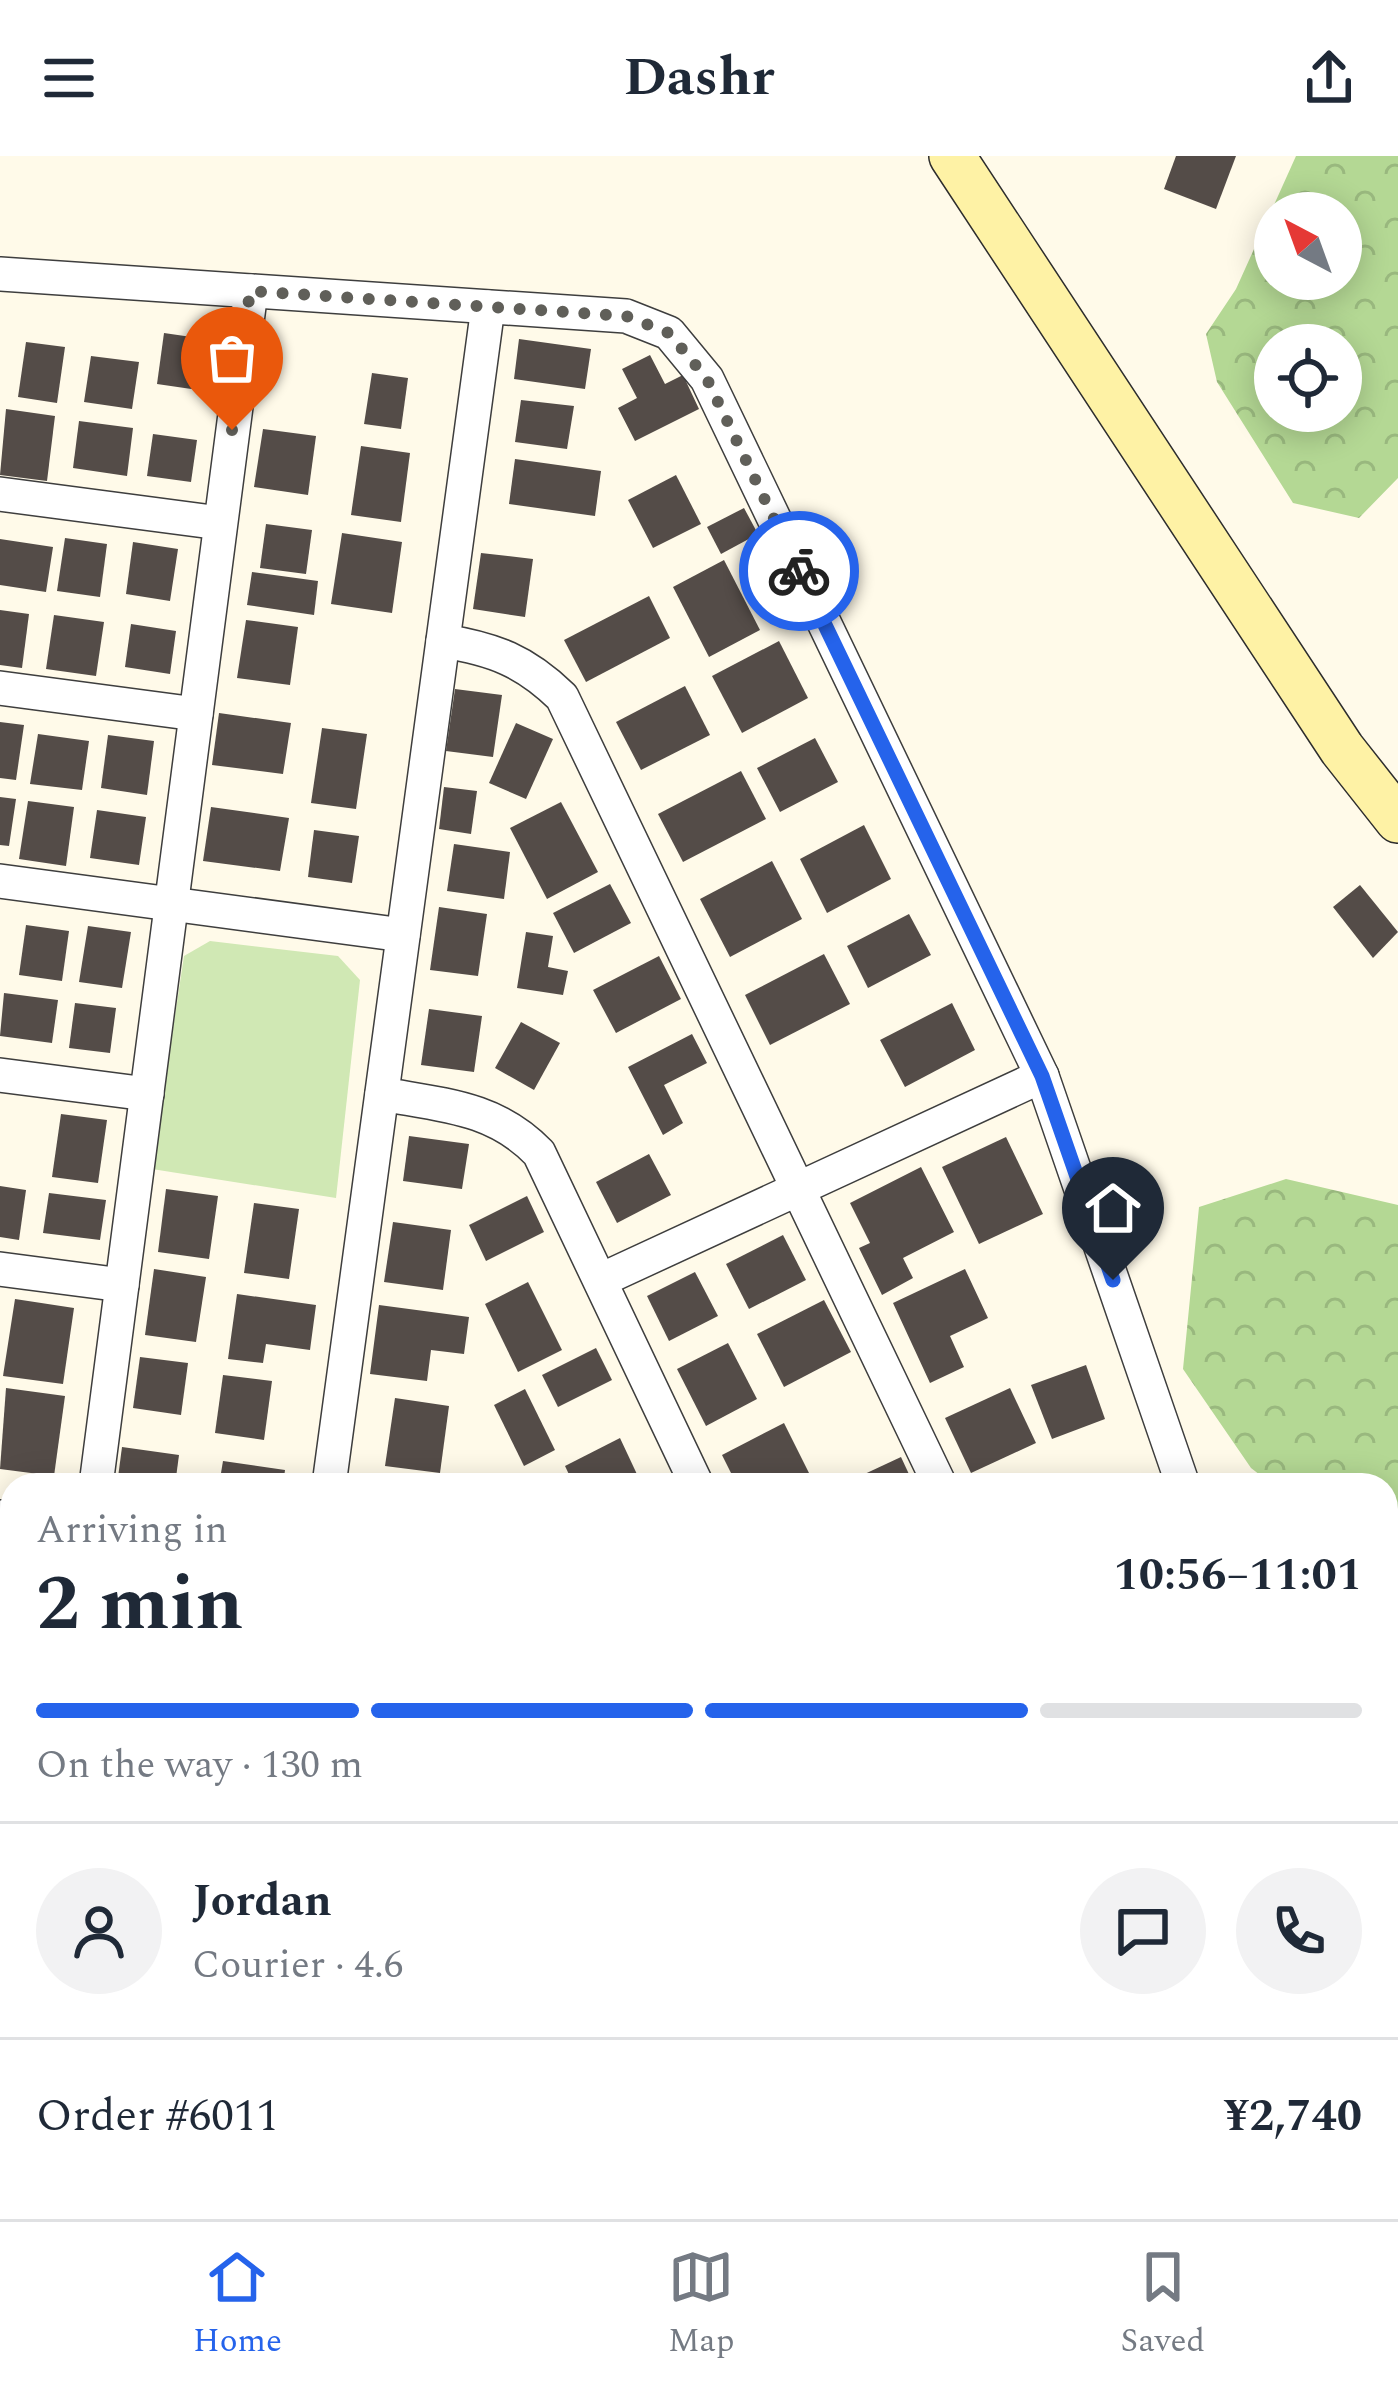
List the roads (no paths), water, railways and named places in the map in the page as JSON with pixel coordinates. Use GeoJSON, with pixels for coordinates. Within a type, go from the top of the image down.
{"type":"FeatureCollection","features":[{"type":"Feature","properties":{"kind":"street"},"geometry":{"type":"LineString","coordinates":[[952,156],[1342,749],[1398,820]]}},
{"type":"Feature","properties":{"kind":"street"},"geometry":{"type":"LineString","coordinates":[[0,274],[626,316],[669,333],[707,379],[1042,1076],[1179,1473]]}},
{"type":"Feature","properties":{"kind":"street"},"geometry":{"type":"LineString","coordinates":[[98,1473],[250,291]]}},
{"type":"Feature","properties":{"kind":"street"},"geometry":{"type":"LineString","coordinates":[[331,1473],[488,307]]}},
{"type":"Feature","properties":{"kind":"street"},"geometry":{"type":"LineString","coordinates":[[0,494],[220,523]]}},
{"type":"Feature","properties":{"kind":"street"},"geometry":{"type":"LineString","coordinates":[[443,640],[492,648],[530,666],[562,697],[934,1473]]}},
{"type":"Feature","properties":{"kind":"street"},"geometry":{"type":"LineString","coordinates":[[0,688],[196,714]]}},
{"type":"Feature","properties":{"kind":"street"},"geometry":{"type":"LineString","coordinates":[[0,881],[403,935]]}},
{"type":"Feature","properties":{"kind":"street"},"geometry":{"type":"LineString","coordinates":[[0,1075],[147,1094]]}},
{"type":"Feature","properties":{"kind":"street"},"geometry":{"type":"LineString","coordinates":[[601,1280],[1042,1076]]}},
{"type":"Feature","properties":{"kind":"street"},"geometry":{"type":"LineString","coordinates":[[382,1094],[484,1112],[515,1128],[539,1153],[692,1473]]}},
{"type":"Feature","properties":{"kind":"street"},"geometry":{"type":"LineString","coordinates":[[0,1269],[122,1285]]}}]}
